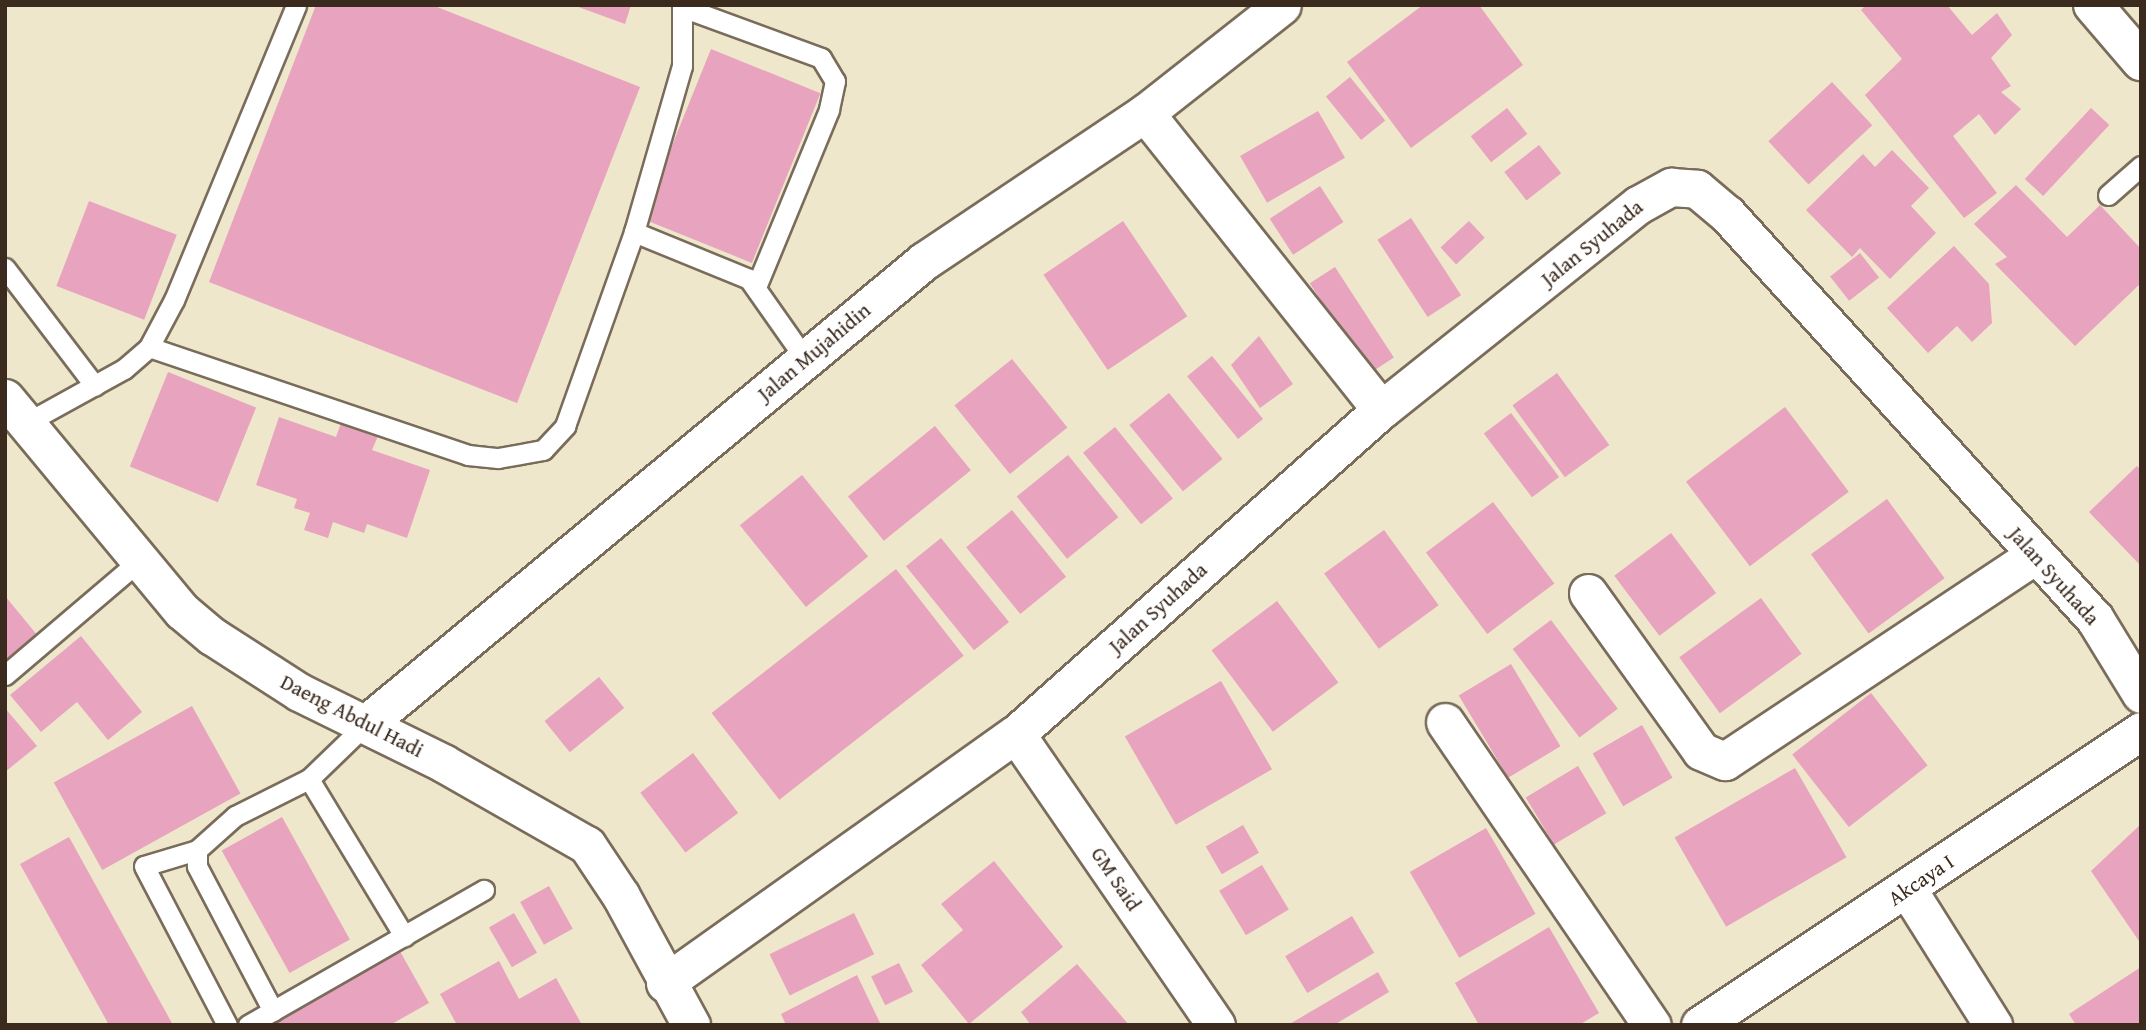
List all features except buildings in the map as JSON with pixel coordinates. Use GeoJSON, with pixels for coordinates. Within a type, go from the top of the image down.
{"type":"FeatureCollection","features":[{"type":"Feature","properties":{"kind":"street","name":"Jalan Mujahidin"},"geometry":{"type":"LineString","coordinates":[[366,724],[924,261],[1145,113],[1282,5]]}},
{"type":"Feature","properties":{"kind":"street"},"geometry":{"type":"LineString","coordinates":[[2092,5],[2141,61]]}},
{"type":"Feature","properties":{"kind":"street"},"geometry":{"type":"LineString","coordinates":[[1145,113],[1381,410]]}},
{"type":"Feature","properties":{"kind":"street","name":"Jalan Syuhada"},"geometry":{"type":"LineString","coordinates":[[666,983],[1016,734],[1381,410],[1638,205],[1671,187],[1697,189],[1727,214],[2095,619],[2141,694]]}},
{"type":"Feature","properties":{"kind":"street","name":"Daeng Abdul Hadi"},"geometry":{"type":"LineString","coordinates":[[16,410],[182,611],[212,636],[289,686],[443,762],[587,845],[621,896],[691,1025]]}},
{"type":"Feature","properties":{"kind":"street"},"geometry":{"type":"LineString","coordinates":[[1588,593],[1701,751],[1725,761],[2035,555]]}},
{"type":"Feature","properties":{"kind":"street"},"geometry":{"type":"LineString","coordinates":[[1445,722],[1652,1025]]}},
{"type":"Feature","properties":{"kind":"street","name":"Akcaya I"},"geometry":{"type":"LineString","coordinates":[[1700,1025],[1908,890],[2140,731]]}},
{"type":"Feature","properties":{"kind":"street","name":"GM Said"},"geometry":{"type":"LineString","coordinates":[[1016,734],[1216,1025]]}},
{"type":"Feature","properties":{"kind":"street"},"geometry":{"type":"LineString","coordinates":[[1908,890],[1993,1025]]}},
{"type":"Feature","properties":{"kind":"lane"},"geometry":{"type":"LineString","coordinates":[[16,410],[95,386],[124,369],[149,347],[174,300],[296,5]]}},
{"type":"Feature","properties":{"kind":"lane"},"geometry":{"type":"LineString","coordinates":[[149,347],[468,456],[523,456],[543,450],[565,426],[634,232],[682,66],[682,6],[821,58],[835,81],[829,110],[757,286]]}},
{"type":"Feature","properties":{"kind":"lane"},"geometry":{"type":"LineString","coordinates":[[2108,195],[2141,166]]}},
{"type":"Feature","properties":{"kind":"lane"},"geometry":{"type":"LineString","coordinates":[[634,232],[730,268],[757,286],[806,360]]}},
{"type":"Feature","properties":{"kind":"lane"},"geometry":{"type":"LineString","coordinates":[[5,268],[95,386]]}},
{"type":"Feature","properties":{"kind":"lane"},"geometry":{"type":"LineString","coordinates":[[5,675],[140,560]]}},
{"type":"Feature","properties":{"kind":"lane"},"geometry":{"type":"LineString","coordinates":[[227,1025],[144,866],[197,850],[235,817],[309,779],[366,724]]}},
{"type":"Feature","properties":{"kind":"lane"},"geometry":{"type":"LineString","coordinates":[[309,779],[404,936]]}},
{"type":"Feature","properties":{"kind":"lane"},"geometry":{"type":"LineString","coordinates":[[197,850],[197,866],[273,1011]]}},
{"type":"Feature","properties":{"kind":"lane"},"geometry":{"type":"LineString","coordinates":[[248,1025],[484,890]]}}]}
